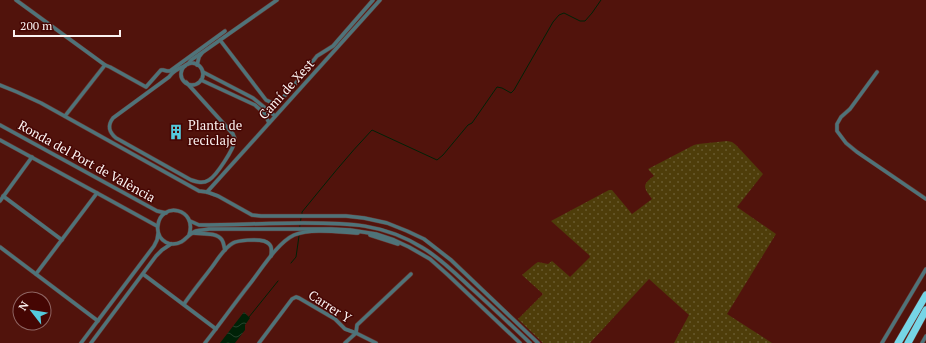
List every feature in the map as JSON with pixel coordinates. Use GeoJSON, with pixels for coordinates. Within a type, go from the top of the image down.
{"type":"FeatureCollection","features":[{"type":"Feature","properties":{"kind":"highway"},"geometry":{"type":"LineString","coordinates":[[898,343],[926,295]]}},
{"type":"Feature","properties":{"kind":"highway"},"geometry":{"type":"LineString","coordinates":[[908,343],[926,310]]}},
{"type":"Feature","properties":{"kind":"street"},"geometry":{"type":"LineString","coordinates":[[16,0],[105,65],[146,87],[160,70],[170,71],[225,31]]}},
{"type":"Feature","properties":{"kind":"street"},"geometry":{"type":"LineString","coordinates":[[182,76],[182,72],[191,60],[277,0]]}},
{"type":"Feature","properties":{"kind":"street"},"geometry":{"type":"LineString","coordinates":[[220,40],[266,100],[270,102],[277,102],[295,84],[317,56],[333,46],[373,0]]}},
{"type":"Feature","properties":{"kind":"street","name":"Camí de Xest"},"geometry":{"type":"LineString","coordinates":[[207,192],[380,0]]}},
{"type":"Feature","properties":{"kind":"street"},"geometry":{"type":"LineString","coordinates":[[203,52],[199,57],[198,64],[203,72],[253,98],[275,116]]}},
{"type":"Feature","properties":{"kind":"street"},"geometry":{"type":"LineString","coordinates":[[169,77],[175,71],[187,65],[193,63],[198,64]]}},
{"type":"Feature","properties":{"kind":"street"},"geometry":{"type":"LineString","coordinates":[[65,116],[105,65]]}},
{"type":"Feature","properties":{"kind":"street"},"geometry":{"type":"LineString","coordinates":[[186,82],[193,84],[197,83],[201,80],[203,72]]}},
{"type":"Feature","properties":{"kind":"street"},"geometry":{"type":"LineString","coordinates":[[877,72],[850,109],[841,118],[837,124],[837,131],[846,143],[857,152],[926,199]]}},
{"type":"Feature","properties":{"kind":"street"},"geometry":{"type":"LineString","coordinates":[[174,74],[182,76],[191,89],[235,138],[222,166],[209,180],[203,182],[191,180],[116,138],[110,130],[109,124],[113,118],[169,77],[174,74]]}},
{"type":"Feature","properties":{"kind":"street"},"geometry":{"type":"LineString","coordinates":[[201,80],[255,105],[265,114],[269,123]]}},
{"type":"Feature","properties":{"kind":"street"},"geometry":{"type":"LineString","coordinates":[[195,92],[197,83]]}},
{"type":"Feature","properties":{"kind":"street"},"geometry":{"type":"LineString","coordinates":[[0,85],[65,116],[199,190],[229,202],[252,215],[346,216],[364,218],[387,223],[424,239],[451,260],[538,343]]}},
{"type":"Feature","properties":{"kind":"street","name":"Ronda del Port de València"},"geometry":{"type":"LineString","coordinates":[[0,125],[157,211],[166,213]]}},
{"type":"Feature","properties":{"kind":"street","name":"Ronda del Port de València"},"geometry":{"type":"LineString","coordinates":[[0,140],[98,192],[157,226]]}},
{"type":"Feature","properties":{"kind":"street"},"geometry":{"type":"LineString","coordinates":[[0,201],[32,157]]}},
{"type":"Feature","properties":{"kind":"street"},"geometry":{"type":"LineString","coordinates":[[36,274],[98,192]]}},
{"type":"Feature","properties":{"kind":"street"},"geometry":{"type":"LineString","coordinates":[[3,196],[62,240]]}},
{"type":"Feature","properties":{"kind":"street"},"geometry":{"type":"LineString","coordinates":[[81,343],[154,246],[157,240],[157,226],[159,220],[170,211],[179,211],[190,221],[199,225],[281,223],[346,224],[367,226],[383,230],[408,240],[437,257],[530,343]]}},
{"type":"Feature","properties":{"kind":"street"},"geometry":{"type":"LineString","coordinates":[[189,235],[191,227],[190,221]]}},
{"type":"Feature","properties":{"kind":"street"},"geometry":{"type":"LineString","coordinates":[[91,343],[156,256],[171,244],[180,243],[196,231],[209,229],[331,229],[376,234],[394,240],[430,259],[520,343]]}},
{"type":"Feature","properties":{"kind":"street"},"geometry":{"type":"LineString","coordinates":[[205,343],[270,257],[286,239],[305,232],[327,231],[358,233],[371,235],[414,250]]}},
{"type":"Feature","properties":{"kind":"street"},"geometry":{"type":"LineString","coordinates":[[158,233],[164,241],[171,244]]}},
{"type":"Feature","properties":{"kind":"street"},"geometry":{"type":"LineString","coordinates":[[193,233],[218,236],[221,238],[225,250]]}},
{"type":"Feature","properties":{"kind":"street"},"geometry":{"type":"LineString","coordinates":[[184,304],[225,250],[234,242],[260,240],[268,243],[272,250],[270,257]]}},
{"type":"Feature","properties":{"kind":"street"},"geometry":{"type":"LineString","coordinates":[[0,247],[98,321]]}},
{"type":"Feature","properties":{"kind":"street"},"geometry":{"type":"LineString","coordinates":[[882,343],[926,269]]}},
{"type":"Feature","properties":{"kind":"street"},"geometry":{"type":"LineString","coordinates":[[143,274],[216,329]]}},
{"type":"Feature","properties":{"kind":"street"},"geometry":{"type":"LineString","coordinates":[[345,343],[356,333],[357,325],[411,274]]}},
{"type":"Feature","properties":{"kind":"street","name":"Carrer Y"},"geometry":{"type":"LineString","coordinates":[[259,343],[294,298],[299,298],[335,319],[345,329],[376,343]]}},
{"type":"Feature","properties":{"kind":"street"},"geometry":{"type":"LineString","coordinates":[[922,343],[926,336]]}},
{"type":"Feature","properties":{"kind":"shaded area"},"geometry":{"type":"Polygon","coordinates":[[[727,141],[736,145],[763,174],[737,207],[776,234],[727,314],[772,343],[674,343],[689,315],[649,279],[590,343],[543,343],[518,319],[543,294],[522,275],[538,262],[548,264],[552,261],[570,277],[590,257],[551,221],[609,190],[612,190],[632,214],[652,199],[645,187],[647,182],[654,176],[648,169],[694,145],[727,141]]]}},
{"type":"Feature","properties":{"kind":"water"},"geometry":{"type":"Polygon","coordinates":[[[244,312],[250,318],[245,325],[245,330],[235,343],[220,343],[244,312]]]}},
{"type":"Feature","properties":{"kind":"waterway"},"geometry":{"type":"LineString","coordinates":[[302,215],[302,212],[372,130],[437,160],[468,125],[472,123],[497,87],[511,93],[514,90],[553,22],[559,15],[564,13],[580,21],[585,21],[601,0]]}},
{"type":"Feature","properties":{"kind":"waterway"},"geometry":{"type":"LineString","coordinates":[[299,232],[301,218]]}},
{"type":"Feature","properties":{"kind":"waterway"},"geometry":{"type":"LineString","coordinates":[[291,263],[296,257],[299,236]]}},
{"type":"Feature","properties":{"kind":"waterway"},"geometry":{"type":"LineString","coordinates":[[249,317],[278,281]]}},
{"type":"Feature","properties":{"kind":"place","name":"Planta de reciclaje"},"geometry":{"type":"Point","coordinates":[176,132]}}]}
